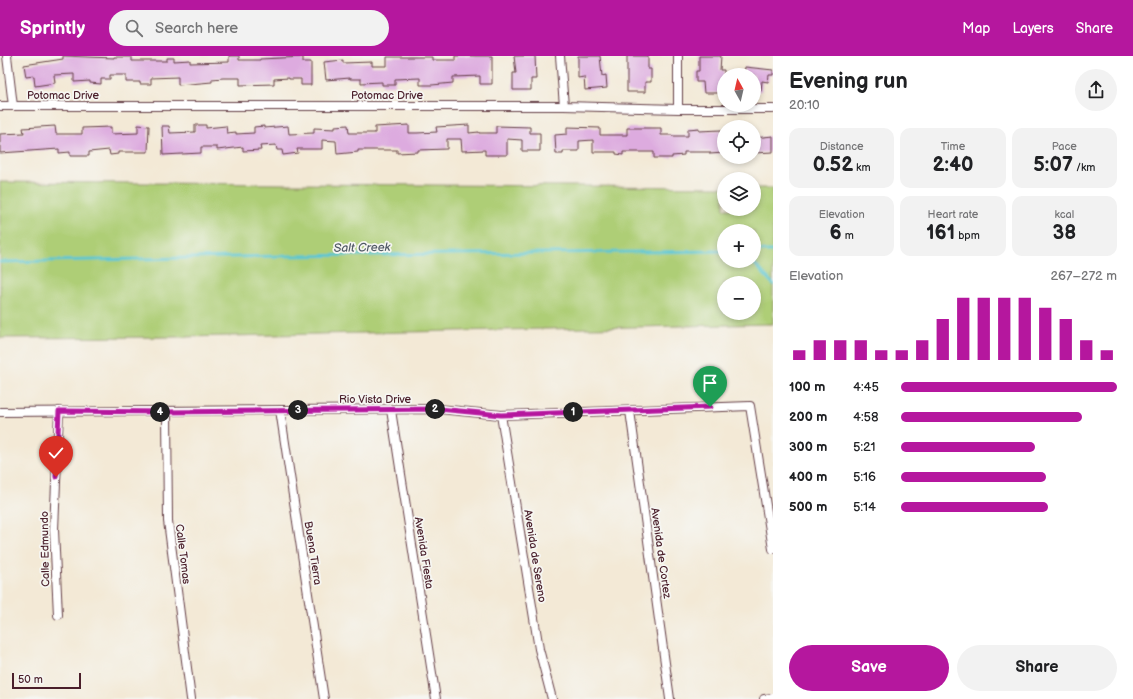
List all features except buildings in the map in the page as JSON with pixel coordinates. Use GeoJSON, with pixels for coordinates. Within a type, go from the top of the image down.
{"type":"FeatureCollection","features":[{"type":"Feature","properties":{"kind":"street"},"geometry":{"type":"LineString","coordinates":[[7,56],[13,106]]}},
{"type":"Feature","properties":{"kind":"street"},"geometry":{"type":"LineString","coordinates":[[560,56],[564,106]]}},
{"type":"Feature","properties":{"kind":"street"},"geometry":{"type":"LineString","coordinates":[[678,56],[678,110]]}},
{"type":"Feature","properties":{"kind":"street","name":"Potomac Drive"},"geometry":{"type":"LineString","coordinates":[[0,106],[564,106],[678,110],[773,109]]}},
{"type":"Feature","properties":{"kind":"street","name":"Rio Vista Drive"},"geometry":{"type":"LineString","coordinates":[[0,412],[439,409],[501,415],[750,406],[773,549]]}},
{"type":"Feature","properties":{"kind":"street","name":"Buena Tierra"},"geometry":{"type":"LineString","coordinates":[[280,410],[324,699]]}},
{"type":"Feature","properties":{"kind":"street","name":"Avenida Fiesta"},"geometry":{"type":"LineString","coordinates":[[391,410],[436,699]]}},
{"type":"Feature","properties":{"kind":"street","name":"Avenida de Cortez"},"geometry":{"type":"LineString","coordinates":[[630,410],[670,699]]}},
{"type":"Feature","properties":{"kind":"street","name":"Calle Edmundo"},"geometry":{"type":"LineString","coordinates":[[58,615],[54,530],[59,411]]}},
{"type":"Feature","properties":{"kind":"street","name":"Calle Tomas"},"geometry":{"type":"LineString","coordinates":[[166,412],[168,521],[191,699]]}},
{"type":"Feature","properties":{"kind":"street","name":"Avenida de Sereno"},"geometry":{"type":"LineString","coordinates":[[501,415],[539,649],[552,699]]}},
{"type":"Feature","properties":{"kind":"street"},"geometry":{"type":"LineString","coordinates":[[764,699],[773,698]]}},
{"type":"Feature","properties":{"kind":"green space"},"geometry":{"type":"Polygon","coordinates":[[[0,182],[717,187],[717,216],[761,216],[761,188],[773,188],[773,324],[183,337],[0,338],[0,182]]]}},
{"type":"Feature","properties":{"kind":"waterway","name":"Salt Creek"},"geometry":{"type":"LineString","coordinates":[[0,262],[284,256],[717,251]]}},
{"type":"Feature","properties":{"kind":"waterway","name":"Salt Creek"},"geometry":{"type":"LineString","coordinates":[[761,251],[773,251]]}},
{"type":"Feature","properties":{"kind":"waterway"},"geometry":{"type":"LineString","coordinates":[[758,268],[773,284]]}},
{"type":"Feature","properties":{"kind":"route"},"geometry":{"type":"LineString","coordinates":[[56,477],[59,411],[166,412],[439,409],[501,415],[710,407]]}}]}
